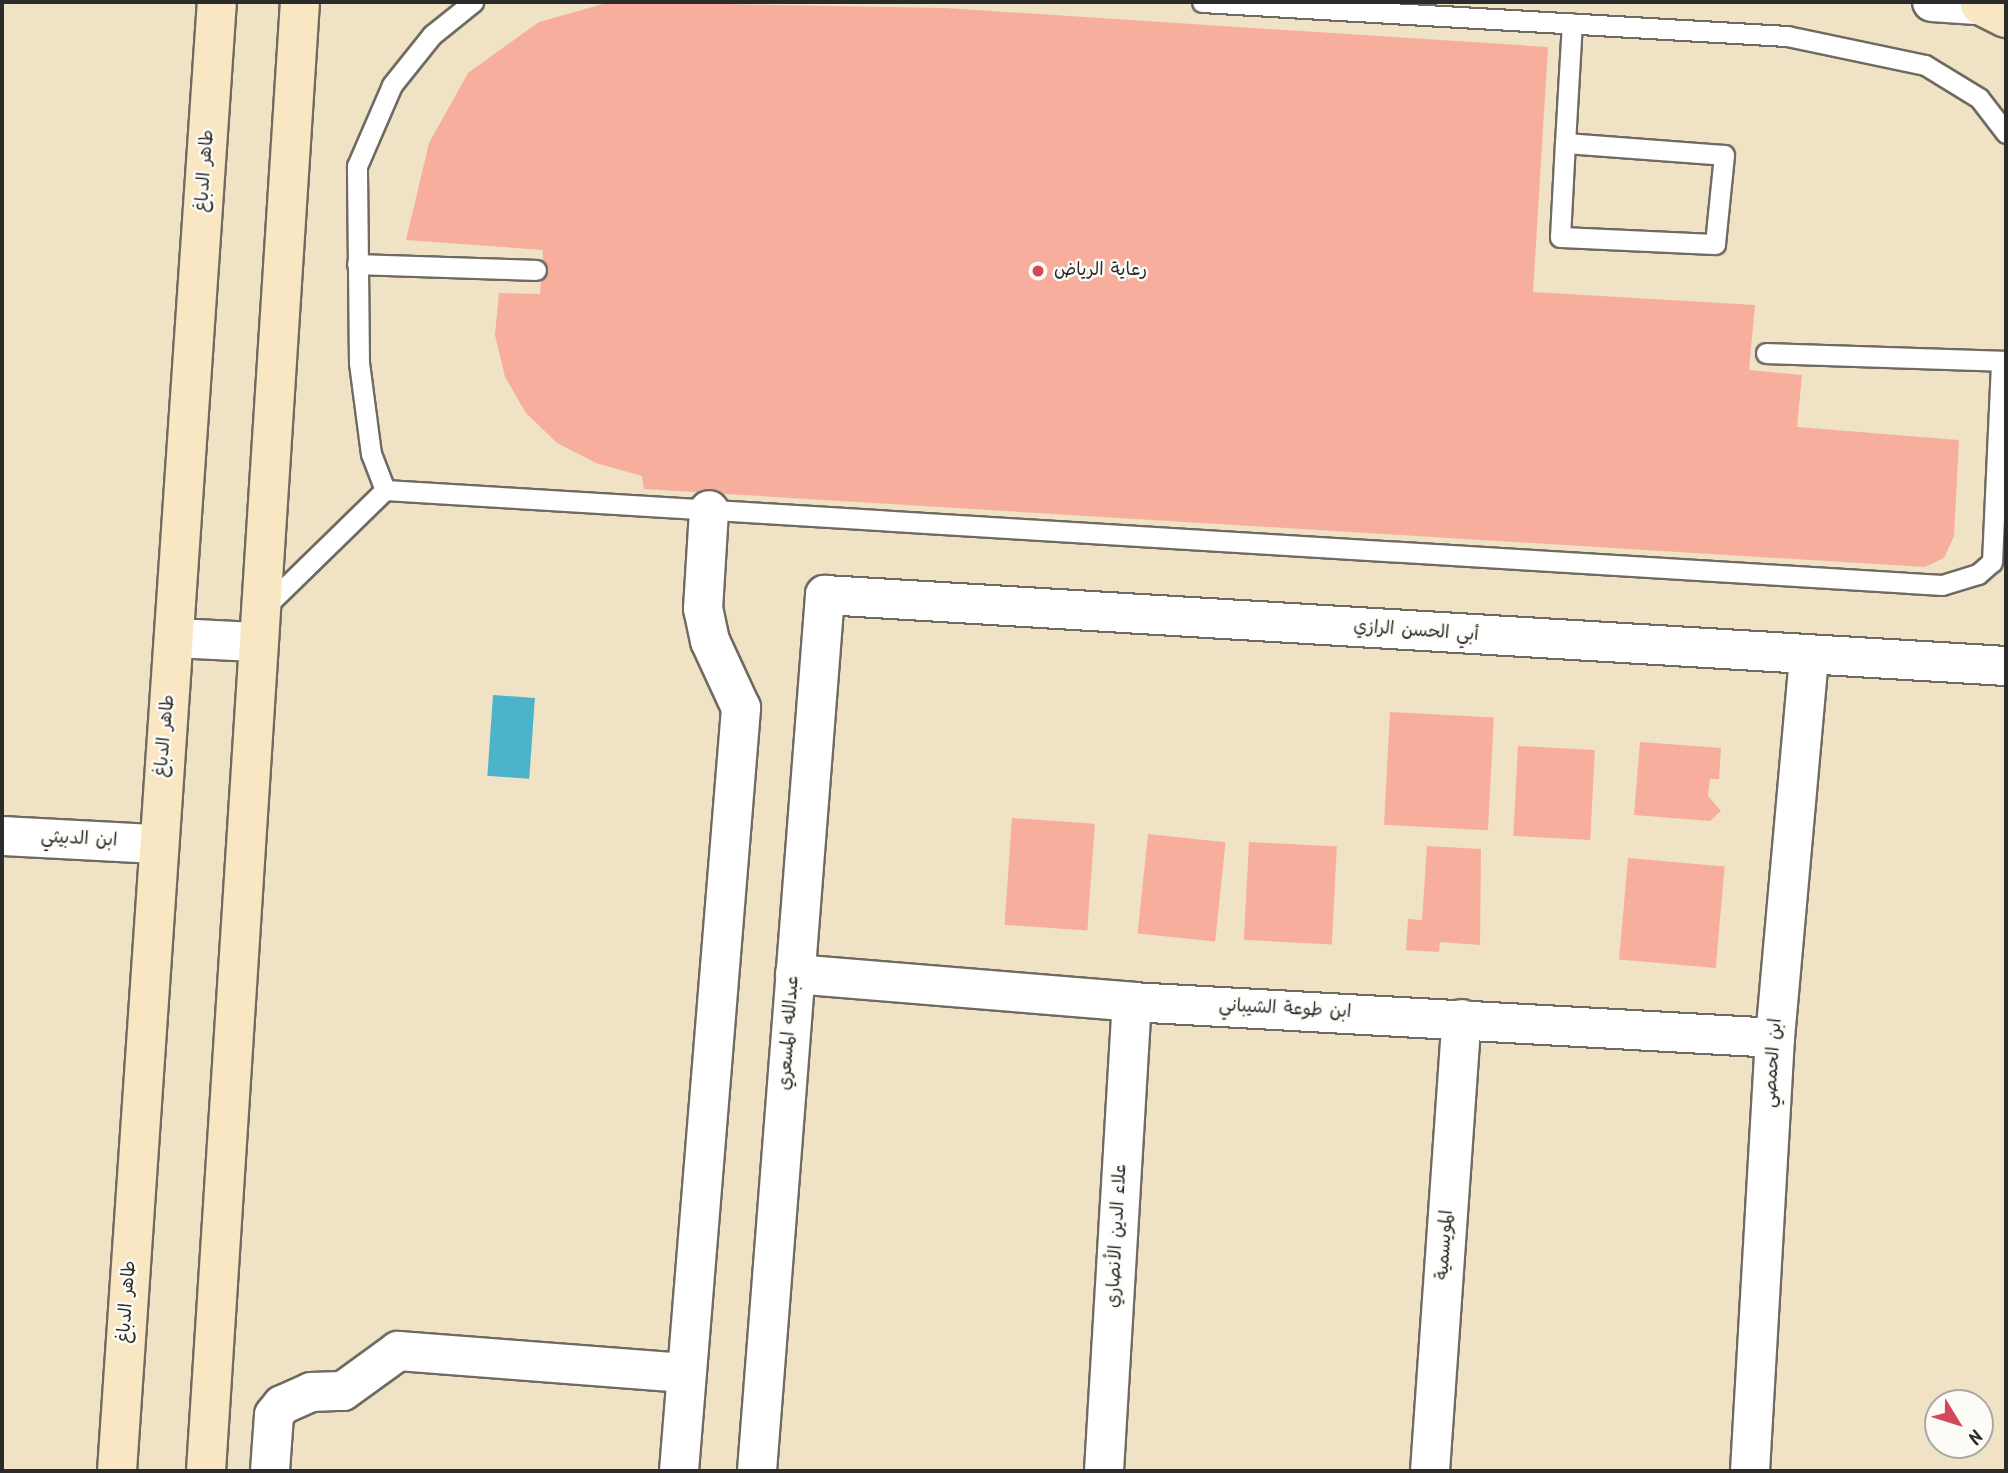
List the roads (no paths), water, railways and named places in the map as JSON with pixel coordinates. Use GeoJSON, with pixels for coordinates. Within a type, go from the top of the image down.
{"type":"FeatureCollection","features":[{"type":"Feature","properties":{"kind":"street","name":"طاهر الدباغ"},"geometry":{"type":"LineString","coordinates":[[117,1471],[157,844],[174,638],[217,2]]}},
{"type":"Feature","properties":{"kind":"street"},"geometry":{"type":"LineString","coordinates":[[206,1471],[300,2]]}},
{"type":"Feature","properties":{"kind":"street"},"geometry":{"type":"LineString","coordinates":[[1932,2],[1998,10]]}},
{"type":"Feature","properties":{"kind":"street"},"geometry":{"type":"LineString","coordinates":[[679,1471],[741,708],[709,641],[703,609],[709,510]]}},
{"type":"Feature","properties":{"kind":"street","name":"أبي الحسن الرازي"},"geometry":{"type":"LineString","coordinates":[[825,595],[2006,666]]}},
{"type":"Feature","properties":{"kind":"street","name":"عبدالله المسعري"},"geometry":{"type":"LineString","coordinates":[[757,1471],[825,595]]}},
{"type":"Feature","properties":{"kind":"street"},"geometry":{"type":"LineString","coordinates":[[174,638],[258,627]]}},
{"type":"Feature","properties":{"kind":"street","name":"ابن الحمصي"},"geometry":{"type":"LineString","coordinates":[[1750,1471],[1775,1038],[1809,656]]}},
{"type":"Feature","properties":{"kind":"street","name":"ابن الدبيثي"},"geometry":{"type":"LineString","coordinates":[[2,836],[157,844]]}},
{"type":"Feature","properties":{"kind":"street","name":"ابن طوعة الشيباني"},"geometry":{"type":"LineString","coordinates":[[794,974],[1132,1002],[1775,1038]]}},
{"type":"Feature","properties":{"kind":"street","name":"علاء الدين الأنصاري"},"geometry":{"type":"LineString","coordinates":[[1104,1471],[1132,1002]]}},
{"type":"Feature","properties":{"kind":"street","name":"المويسمية"},"geometry":{"type":"LineString","coordinates":[[1430,1471],[1462,1019]]}},
{"type":"Feature","properties":{"kind":"street"},"geometry":{"type":"LineString","coordinates":[[270,1471],[274,1415],[282,1405],[311,1392],[343,1391],[398,1351],[685,1373]]}},
{"type":"Feature","properties":{"kind":"lane"},"geometry":{"type":"LineString","coordinates":[[385,490],[371,454],[359,363],[357,166],[392,85],[432,35],[473,2]]}},
{"type":"Feature","properties":{"kind":"lane"},"geometry":{"type":"LineString","coordinates":[[1202,2],[1787,36],[1925,65],[1979,98],[2006,133]]}},
{"type":"Feature","properties":{"kind":"lane"},"geometry":{"type":"LineString","coordinates":[[1565,143],[1724,155],[1715,244],[1560,237],[1565,143],[1572,23]]}},
{"type":"Feature","properties":{"kind":"lane"},"geometry":{"type":"LineString","coordinates":[[357,264],[536,270]]}},
{"type":"Feature","properties":{"kind":"lane"},"geometry":{"type":"LineString","coordinates":[[385,490],[1941,585],[1978,574],[1992,562],[2004,361],[1766,353]]}},
{"type":"Feature","properties":{"kind":"lane"},"geometry":{"type":"LineString","coordinates":[[258,627],[385,490]]}},
{"type":"Feature","properties":{"kind":"water"},"geometry":{"type":"Polygon","coordinates":[[[493,695],[535,698],[529,779],[487,776],[493,695]]]}},
{"type":"Feature","properties":{"kind":"place","name":"رعاية الرياض"},"geometry":{"type":"Point","coordinates":[1038,271]}}]}
